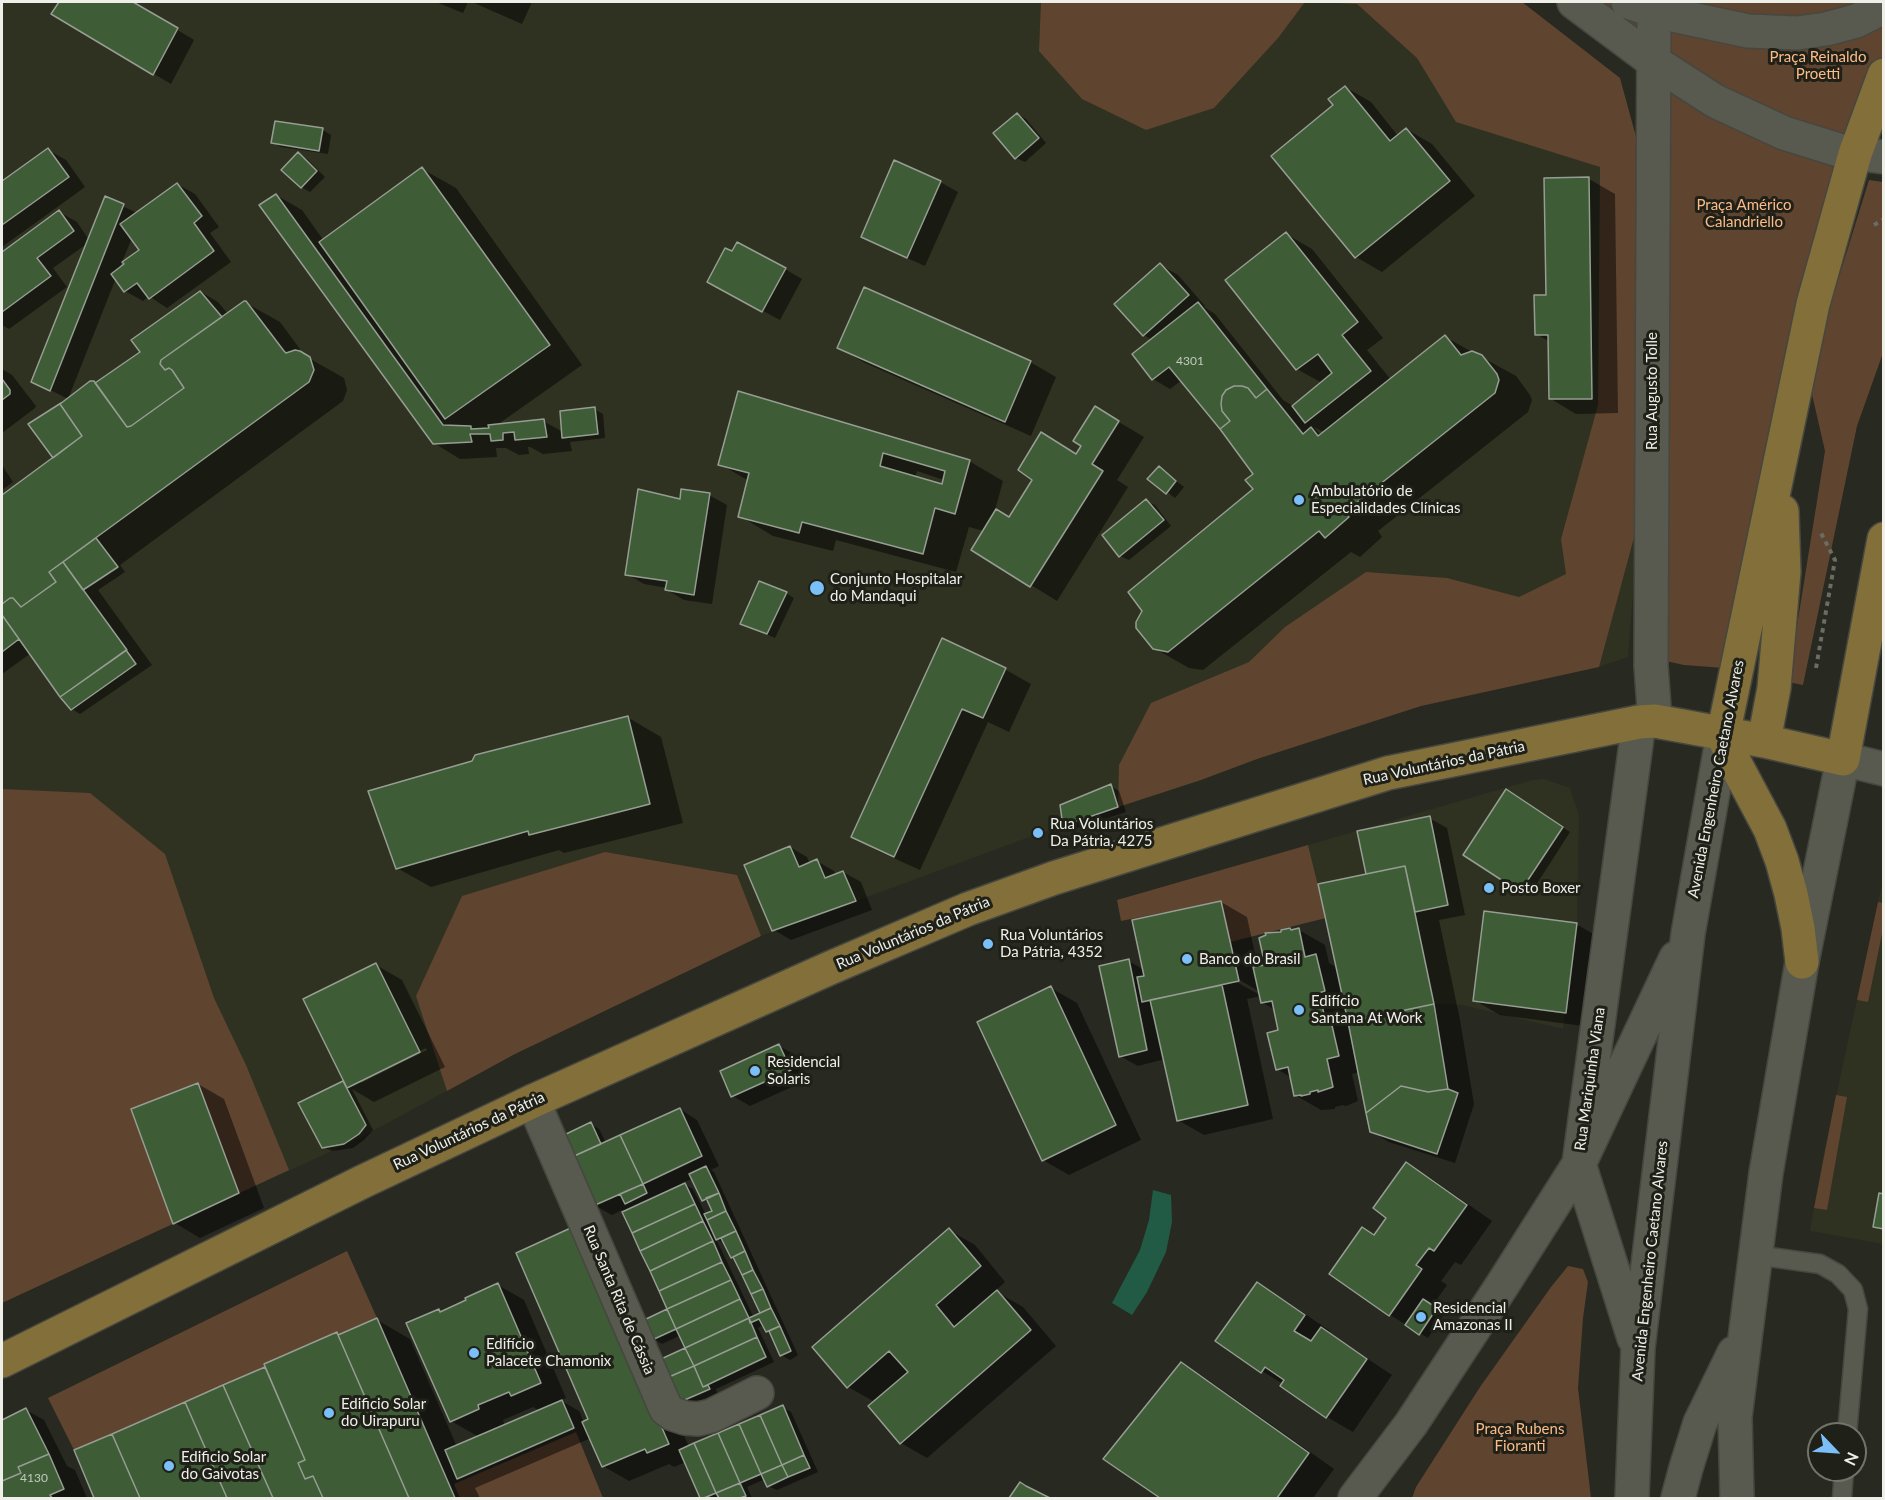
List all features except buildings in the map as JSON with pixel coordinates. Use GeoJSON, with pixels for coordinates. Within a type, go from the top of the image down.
{"type":"FeatureCollection","features":[{"type":"Feature","properties":{"kind":"main road","name":"Avenida Engenheiro Caetano Alvares"},"geometry":{"type":"LineString","coordinates":[[1723,735],[1813,304],[1869,155],[1884,75]]}},
{"type":"Feature","properties":{"kind":"main road"},"geometry":{"type":"LineString","coordinates":[[1764,741],[1774,688],[1784,572],[1781,455]]}},
{"type":"Feature","properties":{"kind":"main road"},"geometry":{"type":"LineString","coordinates":[[1843,759],[1884,539]]}},
{"type":"Feature","properties":{"kind":"main road","name":"Rua Voluntários da Pátria"},"geometry":{"type":"LineString","coordinates":[[2,1361],[352,1187],[533,1101],[957,913],[1054,878],[1388,773],[1647,722],[1764,741],[1843,759]]}},
{"type":"Feature","properties":{"kind":"main road"},"geometry":{"type":"LineString","coordinates":[[1723,735],[1770,829],[1782,861],[1798,928],[1802,962]]}},
{"type":"Feature","properties":{"kind":"street"},"geometry":{"type":"LineString","coordinates":[[1574,2],[1653,61],[1715,101],[1784,133],[1869,155]]}},
{"type":"Feature","properties":{"kind":"street","name":"Rua Augusto Tolle"},"geometry":{"type":"LineString","coordinates":[[1647,722],[1651,666],[1653,61],[1641,6],[1748,31],[1797,33],[1826,29],[1856,21],[1884,7]]}},
{"type":"Feature","properties":{"kind":"street","name":"Rua Mariquinha Viana"},"geometry":{"type":"LineString","coordinates":[[1355,1498],[1411,1424],[1579,1164],[1647,722]]}},
{"type":"Feature","properties":{"kind":"street","name":"Avenida Engenheiro Caetano Alvares"},"geometry":{"type":"LineString","coordinates":[[1632,1498],[1638,1348],[1688,934],[1723,735]]}},
{"type":"Feature","properties":{"kind":"street"},"geometry":{"type":"LineString","coordinates":[[1737,1498],[1735,1417],[1767,1163],[1802,962],[1843,759]]}},
{"type":"Feature","properties":{"kind":"street","name":"Rua Voluntários da Pátria"},"geometry":{"type":"LineString","coordinates":[[1843,759],[1884,769]]}},
{"type":"Feature","properties":{"kind":"street"},"geometry":{"type":"LineString","coordinates":[[1638,1348],[1579,1164],[1688,934]]}},
{"type":"Feature","properties":{"kind":"street","name":"Rua Santa Rita de Cássia"},"geometry":{"type":"LineString","coordinates":[[533,1101],[666,1409],[685,1418],[698,1419],[711,1416],[757,1393]]}},
{"type":"Feature","properties":{"kind":"street"},"geometry":{"type":"LineString","coordinates":[[1678,1498],[1700,1423],[1744,1333]]}},
{"type":"Feature","properties":{"kind":"street","name":"Rua Mariquinha Viana"},"geometry":{"type":"LineString","coordinates":[[1383,1498],[1411,1424]]}},
{"type":"Feature","properties":{"kind":"lane"},"geometry":{"type":"LineString","coordinates":[[1755,1255],[1820,1264],[1838,1274],[1853,1290],[1858,1309],[1848,1422]]}},
{"type":"Feature","properties":{"kind":"lane"},"geometry":{"type":"LineString","coordinates":[[1842,1498],[1843,1482]]}},
{"type":"Feature","properties":{"kind":"shaded area","name":"Conjunto Hospitalar do Mandaqui"},"geometry":{"type":"Polygon","coordinates":[[[2,2],[1522,2],[1620,78],[1639,519],[1628,657],[1599,667],[1421,706],[1038,834],[761,936],[515,1054],[360,1138],[2,1303],[2,2]]]}},
{"type":"Feature","properties":{"kind":"shaded area"},"geometry":{"type":"Polygon","coordinates":[[[1544,779],[1570,788],[1579,815],[1577,923],[1563,1029],[1462,1005],[1434,1004],[1348,1022],[1308,845],[1532,780],[1544,779]]]}},
{"type":"Feature","properties":{"kind":"shaded area"},"geometry":{"type":"Polygon","coordinates":[[[1883,879],[1883,1244],[1810,1231],[1824,1152],[1883,879]]]}},
{"type":"Feature","properties":{"kind":"shaded area"},"geometry":{"type":"Polygon","coordinates":[[[1153,1190],[1171,1195],[1172,1222],[1166,1252],[1147,1292],[1132,1315],[1112,1303],[1140,1250],[1149,1220],[1153,1190]]]}},
{"type":"Feature","properties":{"kind":"green space"},"geometry":{"type":"Polygon","coordinates":[[[1041,2],[1305,2],[1278,38],[1214,108],[1146,130],[1082,99],[1039,51],[1041,2]]]}},
{"type":"Feature","properties":{"kind":"green space"},"geometry":{"type":"Polygon","coordinates":[[[1316,2],[1522,2],[1620,78],[1638,144],[1639,519],[1599,667],[1421,706],[1118,807],[1119,765],[1151,703],[1249,662],[1285,627],[1366,572],[1447,578],[1519,597],[1566,574],[1561,539],[1598,405],[1600,167],[1456,122],[1417,58],[1357,4],[1316,2]]]}},
{"type":"Feature","properties":{"kind":"green space","name":"Praça Américo Calandriello"},"geometry":{"type":"Polygon","coordinates":[[[1574,2],[1883,2],[1883,75],[1724,668],[1684,665],[1661,660],[1653,61],[1574,2]]]}},
{"type":"Feature","properties":{"kind":"green space"},"geometry":{"type":"Polygon","coordinates":[[[1869,180],[1883,182],[1883,353],[1857,426],[1803,685],[1788,682],[1825,451],[1808,377],[1869,180]]]}},
{"type":"Feature","properties":{"kind":"green space"},"geometry":{"type":"Polygon","coordinates":[[[2,789],[90,793],[165,854],[214,998],[246,1065],[289,1170],[2,1303],[2,789]]]}},
{"type":"Feature","properties":{"kind":"green space"},"geometry":{"type":"Polygon","coordinates":[[[1308,845],[1326,918],[1230,942],[1221,901],[1121,921],[1117,900],[1308,845]]]}},
{"type":"Feature","properties":{"kind":"green space"},"geometry":{"type":"Polygon","coordinates":[[[605,852],[737,875],[761,936],[515,1054],[447,1091],[416,996],[462,896],[605,852]]]}},
{"type":"Feature","properties":{"kind":"green space"},"geometry":{"type":"Polygon","coordinates":[[[1878,902],[1883,903],[1883,929],[1868,1002],[1857,1000],[1878,902]]]}},
{"type":"Feature","properties":{"kind":"green space"},"geometry":{"type":"Polygon","coordinates":[[[1836,1095],[1847,1097],[1827,1210],[1814,1208],[1836,1095]]]}},
{"type":"Feature","properties":{"kind":"green space"},"geometry":{"type":"Polygon","coordinates":[[[347,1251],[377,1318],[338,1335],[336,1332],[264,1364],[265,1367],[74,1450],[48,1398],[347,1251]]]}},
{"type":"Feature","properties":{"kind":"green space","name":"Praça Rubens Fioranti"},"geometry":{"type":"Polygon","coordinates":[[[1568,1266],[1583,1269],[1588,1282],[1578,1388],[1591,1498],[1412,1498],[1416,1487],[1480,1387],[1568,1266]]]}},
{"type":"Feature","properties":{"kind":"green space"},"geometry":{"type":"Polygon","coordinates":[[[576,1432],[603,1498],[460,1498],[454,1484],[576,1432]]]}},
{"type":"Feature","properties":{"kind":"place","name":"Ambulatório de Especialidades Clínicas"},"geometry":{"type":"Point","coordinates":[1299,500]}},
{"type":"Feature","properties":{"kind":"place","name":"Conjunto Hospitalar do Mandaqui"},"geometry":{"type":"Point","coordinates":[817,588]}},
{"type":"Feature","properties":{"kind":"place","name":"Rua Voluntários Da Pátria, 4275"},"geometry":{"type":"Point","coordinates":[1038,833]}},
{"type":"Feature","properties":{"kind":"place","name":"Posto Boxer"},"geometry":{"type":"Point","coordinates":[1489,888]}},
{"type":"Feature","properties":{"kind":"place","name":"Rua Voluntários Da Pátria, 4352"},"geometry":{"type":"Point","coordinates":[988,944]}},
{"type":"Feature","properties":{"kind":"place","name":"Banco do Brasil"},"geometry":{"type":"Point","coordinates":[1187,959]}},
{"type":"Feature","properties":{"kind":"place","name":"Edifício Santana At Work"},"geometry":{"type":"Point","coordinates":[1299,1010]}},
{"type":"Feature","properties":{"kind":"place","name":"Residencial Solaris"},"geometry":{"type":"Point","coordinates":[755,1071]}},
{"type":"Feature","properties":{"kind":"place","name":"Residencial Amazonas II"},"geometry":{"type":"Point","coordinates":[1421,1317]}},
{"type":"Feature","properties":{"kind":"place","name":"Edifício Palacete Chamonix"},"geometry":{"type":"Point","coordinates":[474,1353]}},
{"type":"Feature","properties":{"kind":"place","name":"Edificio Solar do Uirapuru"},"geometry":{"type":"Point","coordinates":[329,1413]}},
{"type":"Feature","properties":{"kind":"place","name":"Edificio Solar do Gaivotas"},"geometry":{"type":"Point","coordinates":[169,1466]}},
{"type":"Feature","properties":{"kind":"park label","name":"Praça Reinaldo Proetti"},"geometry":{"type":"Point","coordinates":[1818,66]}}]}
